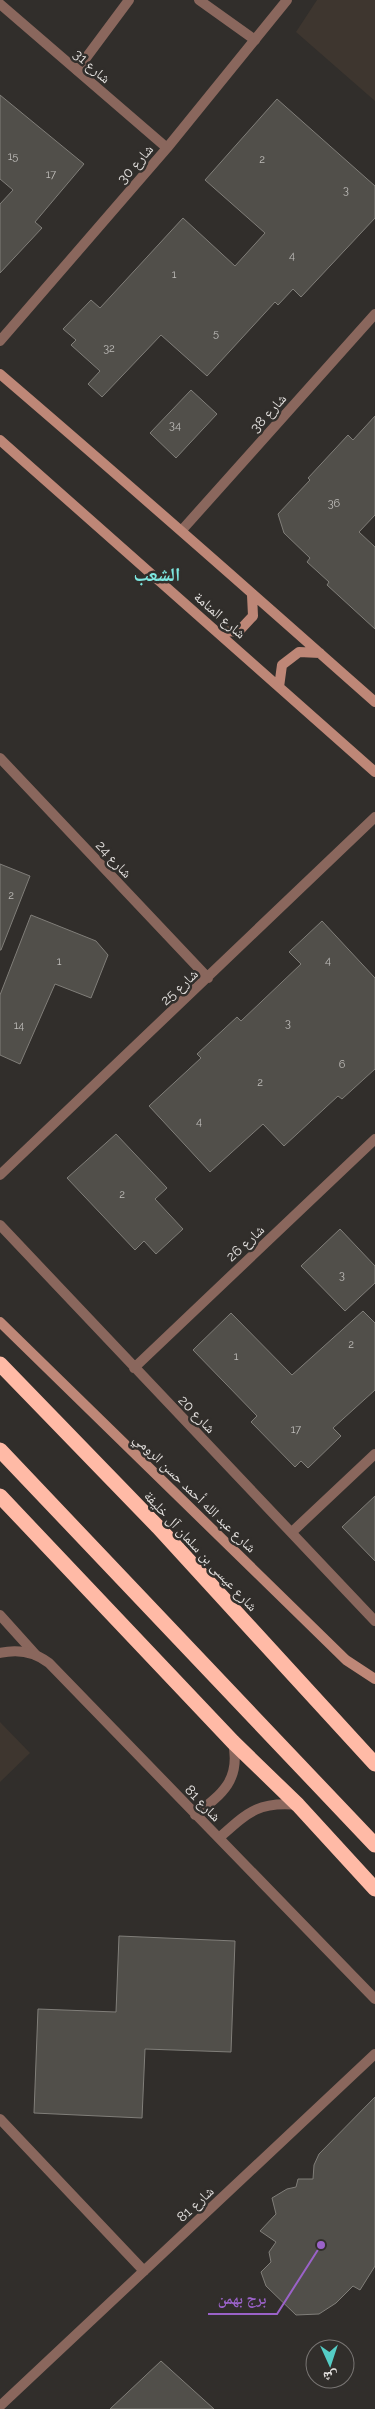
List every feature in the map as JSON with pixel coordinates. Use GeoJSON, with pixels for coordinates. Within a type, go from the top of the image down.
{"type":"FeatureCollection","features":[{"type":"Feature","properties":{"kind":"highway","name":"شارع عيسى بن سلمان آل خليفة"},"geometry":{"type":"LineString","coordinates":[[0,1364],[158,1527],[375,1764]]}},
{"type":"Feature","properties":{"kind":"highway"},"geometry":{"type":"LineString","coordinates":[[0,1450],[375,1844]]}},
{"type":"Feature","properties":{"kind":"highway"},"geometry":{"type":"LineString","coordinates":[[0,1496],[233,1742],[298,1805],[375,1889]]}},
{"type":"Feature","properties":{"kind":"street"},"geometry":{"type":"LineString","coordinates":[[76,70],[129,0]]}},
{"type":"Feature","properties":{"kind":"street"},"geometry":{"type":"LineString","coordinates":[[199,0],[255,40]]}},
{"type":"Feature","properties":{"kind":"street","name":"شارع 30"},"geometry":{"type":"LineString","coordinates":[[0,341],[167,148],[287,0]]}},
{"type":"Feature","properties":{"kind":"street","name":"شارع 31"},"geometry":{"type":"LineString","coordinates":[[0,4],[167,148]]}},
{"type":"Feature","properties":{"kind":"street","name":"شارع 38"},"geometry":{"type":"LineString","coordinates":[[182,530],[375,314]]}},
{"type":"Feature","properties":{"kind":"street"},"geometry":{"type":"LineString","coordinates":[[0,374],[182,530],[252,595],[375,702]]}},
{"type":"Feature","properties":{"kind":"street","name":"شارع المنامة"},"geometry":{"type":"LineString","coordinates":[[0,440],[375,772]]}},
{"type":"Feature","properties":{"kind":"street"},"geometry":{"type":"LineString","coordinates":[[218,632],[239,631],[244,626],[253,616],[252,595]]}},
{"type":"Feature","properties":{"kind":"street"},"geometry":{"type":"LineString","coordinates":[[280,686],[282,665],[299,652],[320,653]]}},
{"type":"Feature","properties":{"kind":"street","name":"شارع 24"},"geometry":{"type":"LineString","coordinates":[[0,758],[208,978]]}},
{"type":"Feature","properties":{"kind":"street","name":"شارع 25"},"geometry":{"type":"LineString","coordinates":[[0,1175],[375,817]]}},
{"type":"Feature","properties":{"kind":"street","name":"شارع 26"},"geometry":{"type":"LineString","coordinates":[[134,1368],[375,1139]]}},
{"type":"Feature","properties":{"kind":"street","name":"شارع 20"},"geometry":{"type":"LineString","coordinates":[[0,1226],[292,1532],[375,1622]]}},
{"type":"Feature","properties":{"kind":"street","name":"شارع عبد الله أحمد حسن الرومي"},"geometry":{"type":"LineString","coordinates":[[0,1322],[346,1660],[375,1679]]}},
{"type":"Feature","properties":{"kind":"street"},"geometry":{"type":"LineString","coordinates":[[292,1532],[375,1454]]}},
{"type":"Feature","properties":{"kind":"street","name":"شارع 81"},"geometry":{"type":"LineString","coordinates":[[0,1615],[36,1654],[49,1663],[375,1999]]}},
{"type":"Feature","properties":{"kind":"street"},"geometry":{"type":"LineString","coordinates":[[0,1653],[16,1651],[36,1654]]}},
{"type":"Feature","properties":{"kind":"street"},"geometry":{"type":"LineString","coordinates":[[195,1815],[219,1796],[232,1776],[235,1759],[233,1742]]}},
{"type":"Feature","properties":{"kind":"street"},"geometry":{"type":"LineString","coordinates":[[218,1838],[244,1815],[256,1809],[284,1804],[298,1805]]}},
{"type":"Feature","properties":{"kind":"street","name":"شارع 81"},"geometry":{"type":"LineString","coordinates":[[0,2406],[375,2054]]}},
{"type":"Feature","properties":{"kind":"street"},"geometry":{"type":"LineString","coordinates":[[0,2119],[144,2271]]}},
{"type":"Feature","properties":{"kind":"shaded area"},"geometry":{"type":"Polygon","coordinates":[[[317,0],[375,0],[375,101],[296,32],[317,0]]]}},
{"type":"Feature","properties":{"kind":"shaded area"},"geometry":{"type":"Polygon","coordinates":[[[0,1722],[30,1753],[0,1782],[0,1722]]]}},
{"type":"Feature","properties":{"kind":"building"},"geometry":{"type":"Polygon","coordinates":[[[0,95],[84,164],[35,222],[42,228],[0,273],[0,204],[13,190],[0,179],[0,95]]]}},
{"type":"Feature","properties":{"kind":"building"},"geometry":{"type":"Polygon","coordinates":[[[277,99],[375,186],[375,218],[301,297],[293,289],[278,305],[275,302],[207,376],[161,335],[102,397],[88,384],[100,371],[71,345],[76,340],[63,329],[91,300],[100,308],[183,218],[235,266],[265,233],[205,180],[277,99]]]}},
{"type":"Feature","properties":{"kind":"building"},"geometry":{"type":"Polygon","coordinates":[[[191,390],[217,414],[176,458],[150,433],[191,390]]]}},
{"type":"Feature","properties":{"kind":"building"},"geometry":{"type":"Polygon","coordinates":[[[375,416],[375,515],[359,532],[375,547],[375,629],[327,585],[329,582],[307,562],[310,558],[284,533],[278,514],[348,435],[353,440],[375,416]]]}},
{"type":"Feature","properties":{"kind":"building"},"geometry":{"type":"Polygon","coordinates":[[[0,864],[30,876],[1,950],[0,950],[0,864]]]}},
{"type":"Feature","properties":{"kind":"building"},"geometry":{"type":"Polygon","coordinates":[[[31,915],[96,941],[108,955],[91,998],[55,984],[20,1064],[0,1055],[0,995],[31,915]]]}},
{"type":"Feature","properties":{"kind":"building"},"geometry":{"type":"Polygon","coordinates":[[[322,921],[375,978],[375,1069],[342,1099],[338,1096],[284,1146],[263,1124],[210,1172],[149,1106],[201,1058],[197,1054],[237,1017],[241,1021],[301,964],[289,952],[322,921]]]}},
{"type":"Feature","properties":{"kind":"building"},"geometry":{"type":"Polygon","coordinates":[[[116,1134],[167,1188],[155,1199],[183,1229],[156,1254],[144,1241],[135,1250],[67,1178],[116,1134]]]}},
{"type":"Feature","properties":{"kind":"building"},"geometry":{"type":"Polygon","coordinates":[[[340,1229],[375,1266],[375,1283],[345,1311],[301,1266],[340,1229]]]}},
{"type":"Feature","properties":{"kind":"building"},"geometry":{"type":"Polygon","coordinates":[[[363,1311],[375,1323],[375,1390],[333,1428],[341,1436],[308,1468],[301,1461],[295,1467],[251,1422],[257,1416],[193,1350],[231,1313],[292,1375],[363,1311]]]}},
{"type":"Feature","properties":{"kind":"building"},"geometry":{"type":"Polygon","coordinates":[[[375,1496],[375,1561],[342,1527],[375,1496]]]}},
{"type":"Feature","properties":{"kind":"building"},"geometry":{"type":"Polygon","coordinates":[[[119,1936],[235,1941],[231,2052],[145,2049],[142,2118],[34,2113],[38,2009],[116,2012],[119,1936]]]}},
{"type":"Feature","properties":{"kind":"building"},"geometry":{"type":"Polygon","coordinates":[[[375,2097],[375,2266],[360,2290],[353,2286],[336,2303],[319,2314],[296,2315],[266,2286],[261,2272],[271,2262],[269,2252],[276,2242],[260,2231],[276,2214],[272,2198],[287,2189],[296,2187],[298,2179],[313,2179],[314,2165],[319,2154],[375,2097]]]}},
{"type":"Feature","properties":{"kind":"building"},"geometry":{"type":"Polygon","coordinates":[[[161,2361],[214,2409],[110,2409],[161,2361]]]}},
{"type":"Feature","properties":{"kind":"place","name":"برج بهمن"},"geometry":{"type":"Point","coordinates":[321,2245]}},
{"type":"Feature","properties":{"kind":"district","name":"الشعب"},"geometry":{"type":"Point","coordinates":[157,574]}}]}
